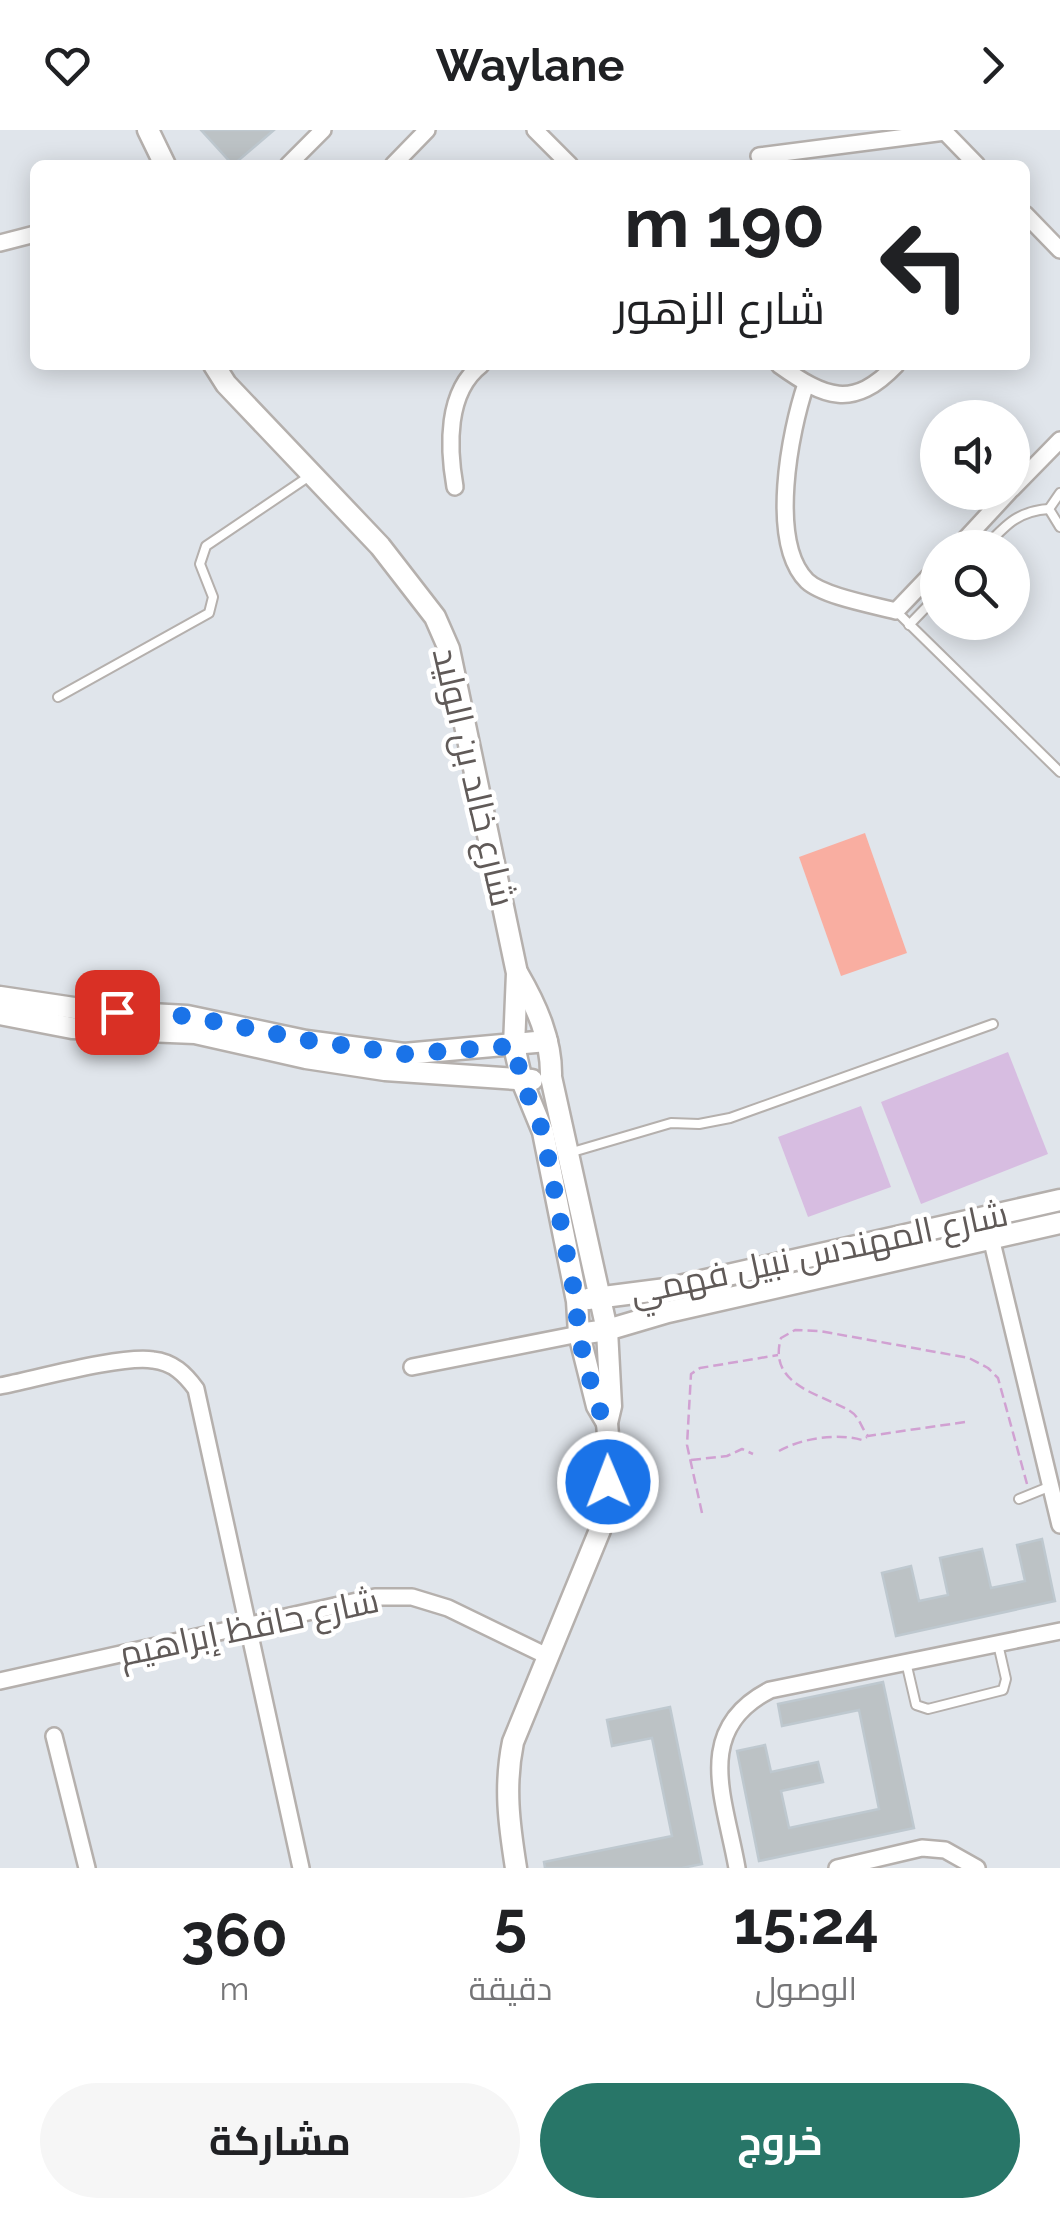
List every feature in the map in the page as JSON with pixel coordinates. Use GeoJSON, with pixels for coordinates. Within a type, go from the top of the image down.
{"type":"FeatureCollection","features":[{"type":"Feature","properties":{"kind":"street"},"geometry":{"type":"LineString","coordinates":[[147,160],[148,130]]}},
{"type":"Feature","properties":{"kind":"street"},"geometry":{"type":"LineString","coordinates":[[148,130],[162,160]]}},
{"type":"Feature","properties":{"kind":"street"},"geometry":{"type":"LineString","coordinates":[[293,160],[324,130]]}},
{"type":"Feature","properties":{"kind":"street"},"geometry":{"type":"LineString","coordinates":[[398,160],[427,130]]}},
{"type":"Feature","properties":{"kind":"street"},"geometry":{"type":"LineString","coordinates":[[536,130],[565,160]]}},
{"type":"Feature","properties":{"kind":"street"},"geometry":{"type":"LineString","coordinates":[[759,156],[944,131],[972,160]]}},
{"type":"Feature","properties":{"kind":"street"},"geometry":{"type":"LineString","coordinates":[[1030,225],[1060,250]]}},
{"type":"Feature","properties":{"kind":"street"},"geometry":{"type":"LineString","coordinates":[[0,243],[30,235]]}},
{"type":"Feature","properties":{"kind":"street","name":"شارع خالد بن الوليد"},"geometry":{"type":"LineString","coordinates":[[217,370],[226,384],[380,546],[435,618],[449,649],[517,973],[514,1046],[522,1081],[543,1132],[576,1301],[578,1334],[597,1406],[607,1423]]}},
{"type":"Feature","properties":{"kind":"street"},"geometry":{"type":"LineString","coordinates":[[455,487],[450,442],[464,380],[475,370]]}},
{"type":"Feature","properties":{"kind":"street"},"geometry":{"type":"LineString","coordinates":[[786,370],[826,394],[850,396],[864,391],[890,370]]}},
{"type":"Feature","properties":{"kind":"street"},"geometry":{"type":"LineString","coordinates":[[806,384],[792,423],[788,525],[791,557],[809,583],[852,600],[896,611],[920,586]]}},
{"type":"Feature","properties":{"kind":"street"},"geometry":{"type":"LineString","coordinates":[[1030,471],[1060,440]]}},
{"type":"Feature","properties":{"kind":"street"},"geometry":{"type":"LineString","coordinates":[[974,530],[993,510]]}},
{"type":"Feature","properties":{"kind":"street","name":"شارع خالد بن الوليد"},"geometry":{"type":"LineString","coordinates":[[516,1868],[507,1811],[507,1769],[513,1742],[600,1530],[608,1482],[607,1423],[612,1406],[608,1330],[551,1078],[552,1059],[536,1007],[517,973]]}},
{"type":"Feature","properties":{"kind":"street"},"geometry":{"type":"LineString","coordinates":[[0,997],[94,1011],[188,1016],[306,1040],[404,1054],[547,1041]]}},
{"type":"Feature","properties":{"kind":"street"},"geometry":{"type":"LineString","coordinates":[[0,1014],[72,1028],[194,1033],[370,1068],[522,1081],[551,1078]]}},
{"type":"Feature","properties":{"kind":"street","name":"شارع المهندس نبيل فهمي"},"geometry":{"type":"LineString","coordinates":[[576,1301],[666,1288],[1060,1200]]}},
{"type":"Feature","properties":{"kind":"street"},"geometry":{"type":"LineString","coordinates":[[986,1217],[1060,1525]]}},
{"type":"Feature","properties":{"kind":"street","name":"شارع المهندس نبيل فهمي"},"geometry":{"type":"LineString","coordinates":[[578,1334],[1060,1223]]}},
{"type":"Feature","properties":{"kind":"street"},"geometry":{"type":"LineString","coordinates":[[412,1367],[578,1334]]}},
{"type":"Feature","properties":{"kind":"street"},"geometry":{"type":"LineString","coordinates":[[0,1386],[138,1359],[172,1365],[196,1390],[301,1868]]}},
{"type":"Feature","properties":{"kind":"street","name":"شارع حافظ إبراهيم"},"geometry":{"type":"LineString","coordinates":[[0,1680],[375,1597],[412,1596],[448,1608],[547,1656]]}},
{"type":"Feature","properties":{"kind":"street"},"geometry":{"type":"LineString","coordinates":[[737,1868],[719,1763],[722,1740],[732,1718],[748,1701],[770,1690],[1060,1631]]}},
{"type":"Feature","properties":{"kind":"street"},"geometry":{"type":"LineString","coordinates":[[54,1736],[86,1868]]}},
{"type":"Feature","properties":{"kind":"street"},"geometry":{"type":"LineString","coordinates":[[837,1868],[922,1848],[945,1850],[977,1868]]}},
{"type":"Feature","properties":{"kind":"lane"},"geometry":{"type":"LineString","coordinates":[[58,697],[209,613],[213,597],[200,564],[206,546],[312,474]]}},
{"type":"Feature","properties":{"kind":"lane"},"geometry":{"type":"LineString","coordinates":[[1049,509],[1060,493]]}},
{"type":"Feature","properties":{"kind":"lane"},"geometry":{"type":"LineString","coordinates":[[1049,509],[1060,527]]}},
{"type":"Feature","properties":{"kind":"lane"},"geometry":{"type":"LineString","coordinates":[[1001,530],[1013,517],[1029,510],[1049,509]]}},
{"type":"Feature","properties":{"kind":"lane"},"geometry":{"type":"LineString","coordinates":[[896,611],[1060,772]]}},
{"type":"Feature","properties":{"kind":"lane"},"geometry":{"type":"LineString","coordinates":[[909,625],[920,614]]}},
{"type":"Feature","properties":{"kind":"lane"},"geometry":{"type":"LineString","coordinates":[[569,1153],[671,1123],[699,1124],[730,1118],[993,1024]]}},
{"type":"Feature","properties":{"kind":"lane"},"geometry":{"type":"LineString","coordinates":[[1019,1499],[1051,1486]]}},
{"type":"Feature","properties":{"kind":"lane"},"geometry":{"type":"LineString","coordinates":[[906,1662],[916,1705],[928,1710],[1004,1690],[1006,1679],[998,1644]]}},
{"type":"Feature","properties":{"kind":"path"},"geometry":{"type":"LineString","coordinates":[[868,1436],[855,1414],[795,1384],[780,1354],[781,1338],[787,1332],[820,1331],[969,1358],[988,1368],[1004,1394],[1029,1495]]}},
{"type":"Feature","properties":{"kind":"path"},"geometry":{"type":"LineString","coordinates":[[702,1513],[687,1445],[690,1374],[700,1368],[780,1354]]}},
{"type":"Feature","properties":{"kind":"path"},"geometry":{"type":"LineString","coordinates":[[780,1450],[802,1440],[862,1440],[965,1422]]}},
{"type":"Feature","properties":{"kind":"path"},"geometry":{"type":"LineString","coordinates":[[690,1460],[727,1456],[742,1449],[753,1454]]}},
{"type":"Feature","properties":{"kind":"shaded area"},"geometry":{"type":"Polygon","coordinates":[[[865,833],[907,953],[841,976],[799,857],[865,833]]]}},
{"type":"Feature","properties":{"kind":"shaded area"},"geometry":{"type":"Polygon","coordinates":[[[1008,1052],[1048,1154],[921,1204],[881,1102],[1008,1052]]]}},
{"type":"Feature","properties":{"kind":"shaded area"},"geometry":{"type":"Polygon","coordinates":[[[861,1106],[891,1187],[808,1217],[778,1137],[861,1106]]]}},
{"type":"Feature","properties":{"kind":"building"},"geometry":{"type":"Polygon","coordinates":[[[201,130],[274,130],[239,160],[228,160],[201,130]]]}},
{"type":"Feature","properties":{"kind":"building"},"geometry":{"type":"Polygon","coordinates":[[[1042,1539],[1055,1601],[896,1636],[882,1573],[911,1566],[919,1601],[948,1595],[940,1558],[982,1549],[991,1588],[1025,1581],[1017,1545],[1042,1539]]]}},
{"type":"Feature","properties":{"kind":"building"},"geometry":{"type":"Polygon","coordinates":[[[883,1682],[914,1828],[759,1861],[737,1751],[765,1745],[771,1772],[818,1762],[823,1782],[781,1791],[789,1828],[879,1809],[859,1710],[782,1726],[778,1704],[883,1682]]]}},
{"type":"Feature","properties":{"kind":"building"},"geometry":{"type":"Polygon","coordinates":[[[670,1707],[702,1864],[682,1868],[545,1868],[544,1862],[672,1836],[652,1738],[612,1746],[607,1720],[670,1707]]]}},
{"type":"Feature","properties":{"kind":"route"},"geometry":{"type":"LineString","coordinates":[[117,1012],[188,1016],[306,1040],[404,1054],[514,1046],[522,1081],[543,1132],[576,1301],[578,1334],[597,1406],[607,1423],[608,1482]]}}]}
